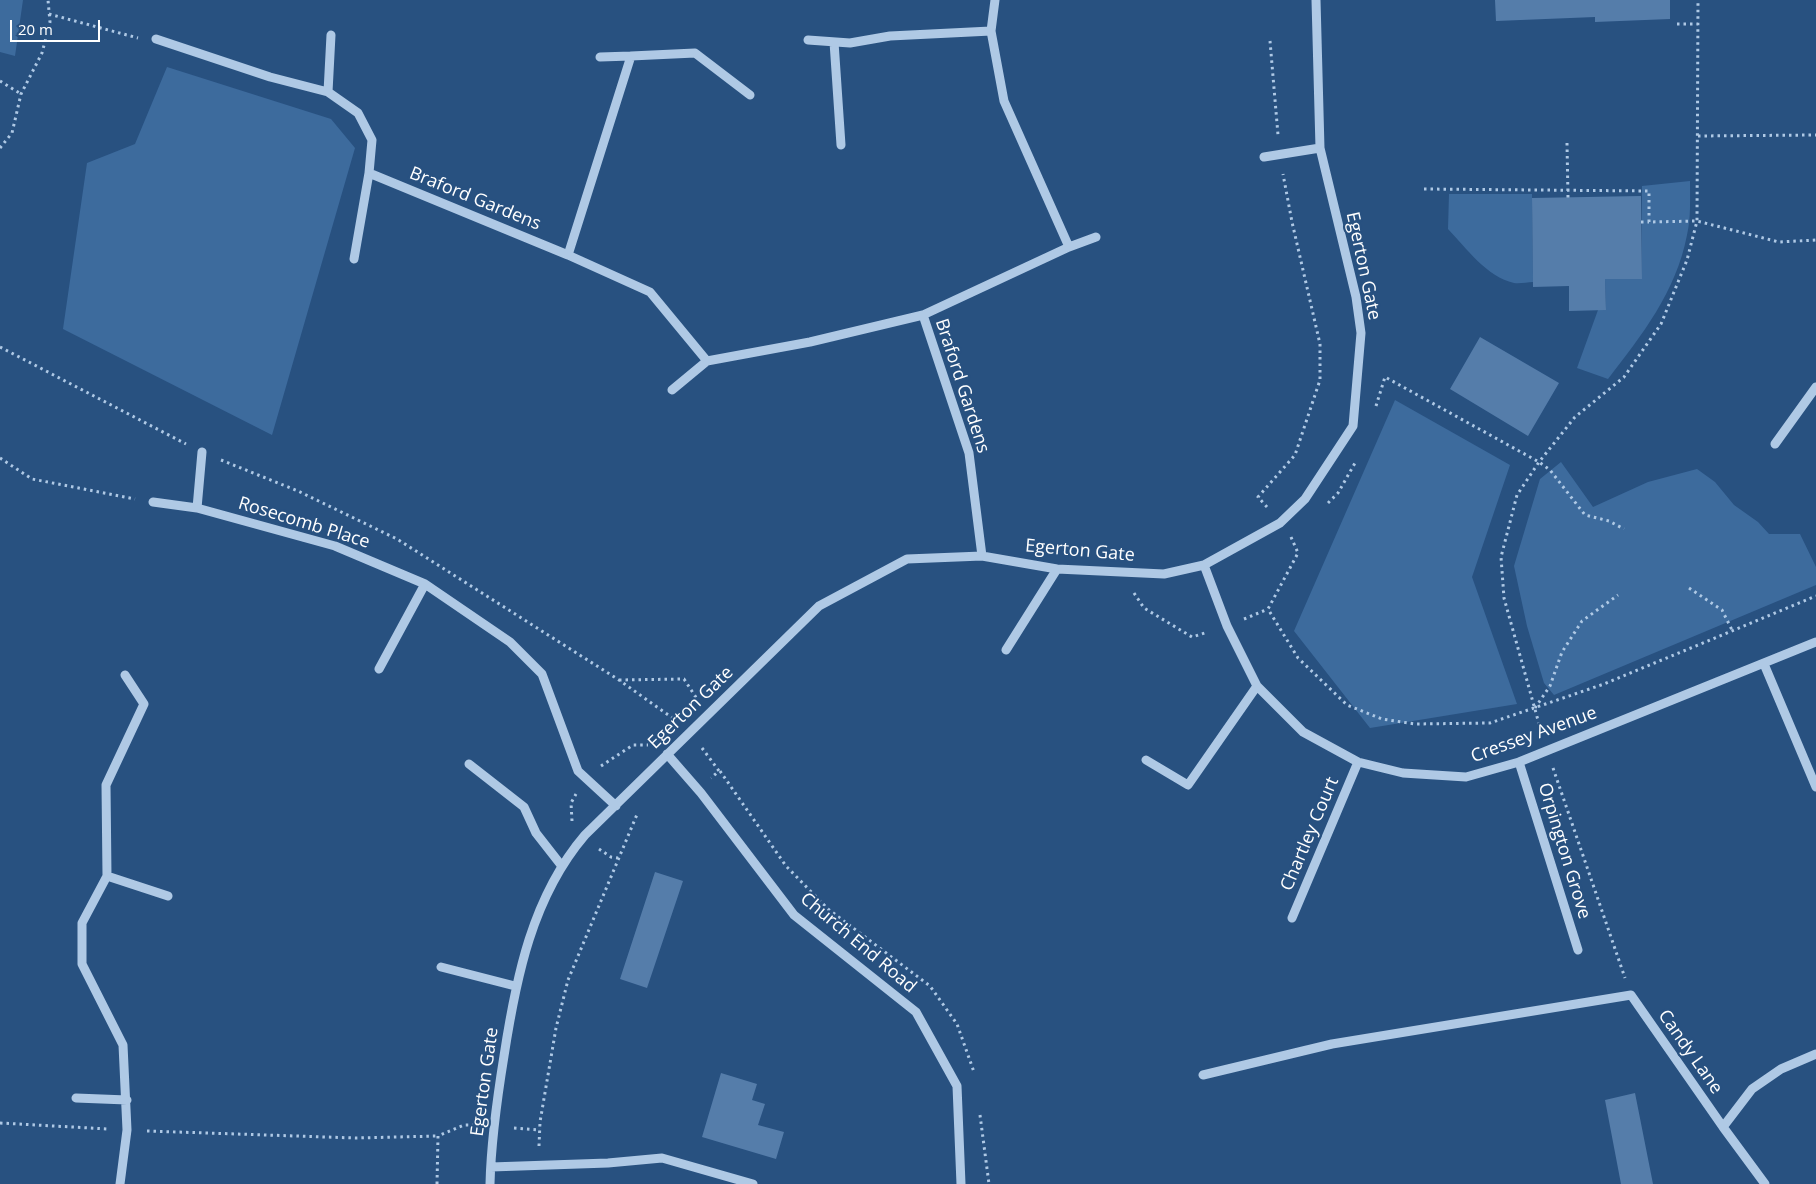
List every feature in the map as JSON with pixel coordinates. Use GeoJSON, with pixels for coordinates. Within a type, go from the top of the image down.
{"type":"FeatureCollection","features":[{"type":"Feature","properties":{"kind":"street"},"geometry":{"type":"LineString","coordinates":[[995,0],[991,31],[1004,101],[1069,247]]}},
{"type":"Feature","properties":{"kind":"street","name":"Egerton Gate"},"geometry":{"type":"LineString","coordinates":[[490,1184],[493,1126],[515,986],[545,893],[561,865],[585,835],[819,606],[907,559],[982,556],[1057,569],[1164,574],[1204,565],[1280,523],[1306,499],[1353,426],[1361,333],[1356,297],[1320,148],[1316,0]]}},
{"type":"Feature","properties":{"kind":"street"},"geometry":{"type":"LineString","coordinates":[[808,40],[850,42],[890,36],[991,31]]}},
{"type":"Feature","properties":{"kind":"street"},"geometry":{"type":"LineString","coordinates":[[328,92],[331,36]]}},
{"type":"Feature","properties":{"kind":"street"},"geometry":{"type":"LineString","coordinates":[[156,39],[270,77],[328,92],[358,113],[372,140],[369,173],[354,259]]}},
{"type":"Feature","properties":{"kind":"street"},"geometry":{"type":"LineString","coordinates":[[834,42],[841,145]]}},
{"type":"Feature","properties":{"kind":"street"},"geometry":{"type":"LineString","coordinates":[[600,57],[695,53],[750,95]]}},
{"type":"Feature","properties":{"kind":"street"},"geometry":{"type":"LineString","coordinates":[[568,255],[631,56]]}},
{"type":"Feature","properties":{"kind":"street"},"geometry":{"type":"LineString","coordinates":[[1264,157],[1280,156],[1320,148]]}},
{"type":"Feature","properties":{"kind":"street","name":"Braford Gardens"},"geometry":{"type":"LineString","coordinates":[[369,173],[568,255],[650,292],[707,361]]}},
{"type":"Feature","properties":{"kind":"street","name":"Braford Gardens"},"geometry":{"type":"LineString","coordinates":[[672,390],[707,361],[810,342],[923,316],[1069,247],[1096,237]]}},
{"type":"Feature","properties":{"kind":"street","name":"Braford Gardens"},"geometry":{"type":"LineString","coordinates":[[923,316],[969,453],[982,556]]}},
{"type":"Feature","properties":{"kind":"street"},"geometry":{"type":"LineString","coordinates":[[1776,444],[1816,386]]}},
{"type":"Feature","properties":{"kind":"street"},"geometry":{"type":"LineString","coordinates":[[197,508],[202,452]]}},
{"type":"Feature","properties":{"kind":"street","name":"Rosecomb Place"},"geometry":{"type":"LineString","coordinates":[[153,502],[197,508],[335,546],[425,584],[510,642],[542,674],[562,733],[578,771],[616,806]]}},
{"type":"Feature","properties":{"kind":"street","name":"Cressey Avenue"},"geometry":{"type":"LineString","coordinates":[[1204,565],[1227,626],[1256,686],[1303,732],[1358,762],[1403,773],[1466,777],[1519,762],[1816,642]]}},
{"type":"Feature","properties":{"kind":"street"},"geometry":{"type":"LineString","coordinates":[[1006,650],[1057,569]]}},
{"type":"Feature","properties":{"kind":"street"},"geometry":{"type":"LineString","coordinates":[[379,669],[425,584]]}},
{"type":"Feature","properties":{"kind":"street"},"geometry":{"type":"LineString","coordinates":[[1764,664],[1816,787]]}},
{"type":"Feature","properties":{"kind":"street"},"geometry":{"type":"LineString","coordinates":[[120,1184],[127,1130],[123,1045],[82,964],[82,923],[107,876],[106,785],[144,704],[125,675]]}},
{"type":"Feature","properties":{"kind":"street"},"geometry":{"type":"LineString","coordinates":[[1146,760],[1188,785],[1256,686]]}},
{"type":"Feature","properties":{"kind":"street","name":"Church End Road"},"geometry":{"type":"LineString","coordinates":[[667,754],[698,788],[794,915],[916,1012],[957,1086],[961,1184]]}},
{"type":"Feature","properties":{"kind":"street","name":"Chartley Court"},"geometry":{"type":"LineString","coordinates":[[1292,918],[1358,762]]}},
{"type":"Feature","properties":{"kind":"street","name":"Orpington Grove"},"geometry":{"type":"LineString","coordinates":[[1519,762],[1578,950]]}},
{"type":"Feature","properties":{"kind":"street"},"geometry":{"type":"LineString","coordinates":[[469,764],[524,807],[536,833],[561,865]]}},
{"type":"Feature","properties":{"kind":"street"},"geometry":{"type":"LineString","coordinates":[[107,876],[168,896]]}},
{"type":"Feature","properties":{"kind":"street"},"geometry":{"type":"LineString","coordinates":[[441,967],[515,986]]}},
{"type":"Feature","properties":{"kind":"street"},"geometry":{"type":"LineString","coordinates":[[1203,1076],[1332,1044],[1631,995]]}},
{"type":"Feature","properties":{"kind":"street","name":"Candy Lane"},"geometry":{"type":"LineString","coordinates":[[1631,995],[1722,1127],[1765,1184]]}},
{"type":"Feature","properties":{"kind":"street","name":"Candy Lane"},"geometry":{"type":"LineString","coordinates":[[1722,1127],[1752,1089],[1781,1069],[1816,1054]]}},
{"type":"Feature","properties":{"kind":"street"},"geometry":{"type":"LineString","coordinates":[[76,1098],[127,1100]]}},
{"type":"Feature","properties":{"kind":"street"},"geometry":{"type":"LineString","coordinates":[[491,1166],[608,1163],[662,1158],[753,1184]]}},
{"type":"Feature","properties":{"kind":"path"},"geometry":{"type":"LineString","coordinates":[[0,148],[12,133],[22,94],[42,54],[50,22],[48,0]]}},
{"type":"Feature","properties":{"kind":"path"},"geometry":{"type":"LineString","coordinates":[[1631,995],[1534,708],[1504,598],[1501,557],[1517,495],[1539,462],[1576,417],[1624,377],[1661,324],[1687,260],[1697,221],[1698,0]]}},
{"type":"Feature","properties":{"kind":"path"},"geometry":{"type":"LineString","coordinates":[[49,14],[152,42],[156,39]]}},
{"type":"Feature","properties":{"kind":"path"},"geometry":{"type":"LineString","coordinates":[[1677,24],[1698,24]]}},
{"type":"Feature","properties":{"kind":"path"},"geometry":{"type":"LineString","coordinates":[[1127,592],[1136,593],[1144,608],[1192,637],[1268,610],[1298,553],[1293,540],[1258,497],[1295,455],[1320,380],[1320,344],[1292,222],[1280,156],[1270,41]]}},
{"type":"Feature","properties":{"kind":"path"},"geometry":{"type":"LineString","coordinates":[[0,81],[22,94]]}},
{"type":"Feature","properties":{"kind":"path"},"geometry":{"type":"LineString","coordinates":[[1698,136],[1816,135]]}},
{"type":"Feature","properties":{"kind":"path"},"geometry":{"type":"LineString","coordinates":[[1567,143],[1568,198]]}},
{"type":"Feature","properties":{"kind":"path"},"geometry":{"type":"LineString","coordinates":[[1424,189],[1649,191],[1649,222]]}},
{"type":"Feature","properties":{"kind":"path"},"geometry":{"type":"LineString","coordinates":[[1641,222],[1697,221],[1780,242],[1816,240]]}},
{"type":"Feature","properties":{"kind":"path"},"geometry":{"type":"LineString","coordinates":[[1374,412],[1385,377],[1539,462],[1550,470],[1585,515],[1609,521],[1624,529]]}},
{"type":"Feature","properties":{"kind":"path"},"geometry":{"type":"LineString","coordinates":[[1325,506],[1338,493],[1360,456]]}},
{"type":"Feature","properties":{"kind":"path"},"geometry":{"type":"LineString","coordinates":[[0,458],[32,479],[153,502]]}},
{"type":"Feature","properties":{"kind":"path"},"geometry":{"type":"LineString","coordinates":[[1293,540],[1300,533]]}},
{"type":"Feature","properties":{"kind":"path"},"geometry":{"type":"LineString","coordinates":[[1689,588],[1722,610],[1732,630]]}},
{"type":"Feature","properties":{"kind":"path"},"geometry":{"type":"LineString","coordinates":[[1534,708],[1550,686],[1562,652],[1582,620],[1618,595]]}},
{"type":"Feature","properties":{"kind":"path"},"geometry":{"type":"LineString","coordinates":[[1268,610],[1298,658],[1347,705],[1382,719],[1415,724],[1490,723],[1604,684],[1816,596]]}},
{"type":"Feature","properties":{"kind":"path"},"geometry":{"type":"LineString","coordinates":[[619,680],[684,679],[698,700]]}},
{"type":"Feature","properties":{"kind":"path"},"geometry":{"type":"LineString","coordinates":[[698,788],[719,771],[700,746]]}},
{"type":"Feature","properties":{"kind":"path"},"geometry":{"type":"LineString","coordinates":[[538,1164],[540,1122],[556,1028],[568,980],[640,808]]}},
{"type":"Feature","properties":{"kind":"path"},"geometry":{"type":"LineString","coordinates":[[0,1123],[127,1130],[355,1138],[438,1136]]}},
{"type":"Feature","properties":{"kind":"shaded area"},"geometry":{"type":"Polygon","coordinates":[[[0,0],[23,0],[15,56],[0,52],[0,0]]]}},
{"type":"Feature","properties":{"kind":"shaded area"},"geometry":{"type":"Polygon","coordinates":[[[167,67],[331,119],[355,148],[272,435],[63,329],[87,163],[135,144],[167,67]]]}},
{"type":"Feature","properties":{"kind":"shaded area"},"geometry":{"type":"Polygon","coordinates":[[[1690,181],[1689,222],[1682,256],[1675,275],[1656,312],[1608,379],[1577,368],[1598,310],[1606,310],[1605,279],[1642,278],[1642,186],[1690,181]]]}},
{"type":"Feature","properties":{"kind":"shaded area"},"geometry":{"type":"Polygon","coordinates":[[[1449,194],[1532,194],[1533,282],[1514,283],[1504,280],[1486,268],[1470,253],[1448,229],[1449,194]]]}},
{"type":"Feature","properties":{"kind":"shaded area"},"geometry":{"type":"Polygon","coordinates":[[[1395,400],[1510,465],[1472,577],[1517,704],[1370,728],[1294,631],[1395,400]]]}},
{"type":"Feature","properties":{"kind":"shaded area"},"geometry":{"type":"Polygon","coordinates":[[[1561,462],[1593,507],[1648,482],[1697,469],[1715,482],[1734,505],[1758,522],[1769,534],[1800,534],[1816,567],[1816,585],[1554,695],[1544,683],[1527,626],[1514,566],[1540,479],[1561,462]]]}},
{"type":"Feature","properties":{"kind":"building"},"geometry":{"type":"Polygon","coordinates":[[[1495,0],[1670,0],[1670,19],[1595,22],[1595,17],[1496,21],[1495,0]]]}},
{"type":"Feature","properties":{"kind":"building"},"geometry":{"type":"Polygon","coordinates":[[[1641,196],[1642,279],[1605,279],[1606,310],[1569,311],[1569,286],[1533,287],[1532,198],[1641,196]]]}},
{"type":"Feature","properties":{"kind":"building"},"geometry":{"type":"Polygon","coordinates":[[[1480,337],[1559,383],[1528,436],[1450,389],[1480,337]]]}},
{"type":"Feature","properties":{"kind":"building"},"geometry":{"type":"Polygon","coordinates":[[[655,872],[683,881],[647,988],[620,979],[655,872]]]}},
{"type":"Feature","properties":{"kind":"building"},"geometry":{"type":"Polygon","coordinates":[[[721,1073],[757,1084],[752,1100],[765,1104],[758,1125],[784,1132],[776,1159],[702,1137],[721,1073]]]}},
{"type":"Feature","properties":{"kind":"building"},"geometry":{"type":"Polygon","coordinates":[[[1635,1093],[1653,1184],[1621,1184],[1605,1100],[1635,1093]]]}}]}
